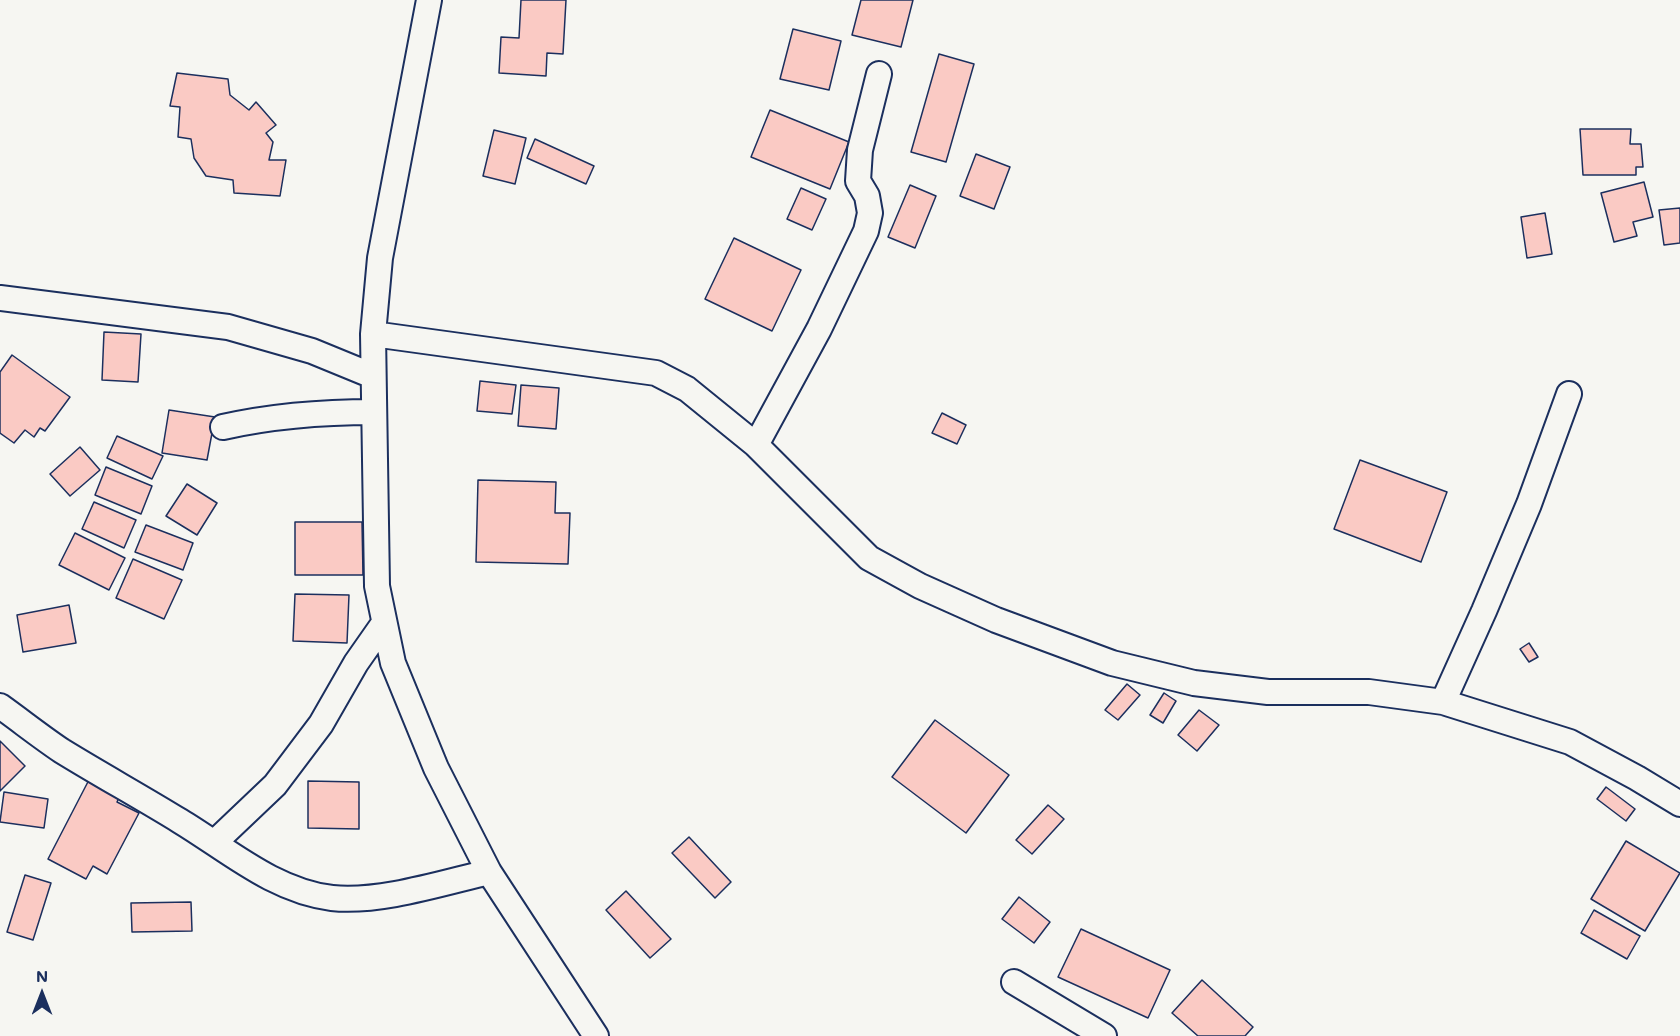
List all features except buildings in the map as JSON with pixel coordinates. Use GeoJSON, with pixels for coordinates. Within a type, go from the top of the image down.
{"type":"FeatureCollection","features":[{"type":"Feature","properties":{"kind":"street"},"geometry":{"type":"LineString","coordinates":[[429,0],[380,258],[373,334],[377,586],[393,663],[436,768],[489,872],[596,1036]]}},
{"type":"Feature","properties":{"kind":"street"},"geometry":{"type":"LineString","coordinates":[[756,445],[819,329],[866,231],[870,213],[867,196],[858,181],[860,150],[879,74]]}},
{"type":"Feature","properties":{"kind":"street"},"geometry":{"type":"LineString","coordinates":[[0,298],[228,327],[312,351],[374,376]]}},
{"type":"Feature","properties":{"kind":"street"},"geometry":{"type":"LineString","coordinates":[[373,334],[656,373],[687,389],[756,445],[869,558],[920,586],[996,620],[1112,663],[1194,683],[1268,692],[1369,692],[1443,702],[1570,742],[1680,804]]}},
{"type":"Feature","properties":{"kind":"street"},"geometry":{"type":"LineString","coordinates":[[1443,702],[1529,504],[1569,394]]}},
{"type":"Feature","properties":{"kind":"street"},"geometry":{"type":"LineString","coordinates":[[222,427],[266,419],[345,412],[374,412]]}},
{"type":"Feature","properties":{"kind":"street"},"geometry":{"type":"LineString","coordinates":[[214,843],[275,785],[321,724],[356,663],[384,623]]}},
{"type":"Feature","properties":{"kind":"street"},"geometry":{"type":"LineString","coordinates":[[0,706],[61,750],[258,872],[298,890],[333,898],[396,894],[489,872]]}},
{"type":"Feature","properties":{"kind":"street"},"geometry":{"type":"LineString","coordinates":[[1014,982],[1104,1036]]}}]}
